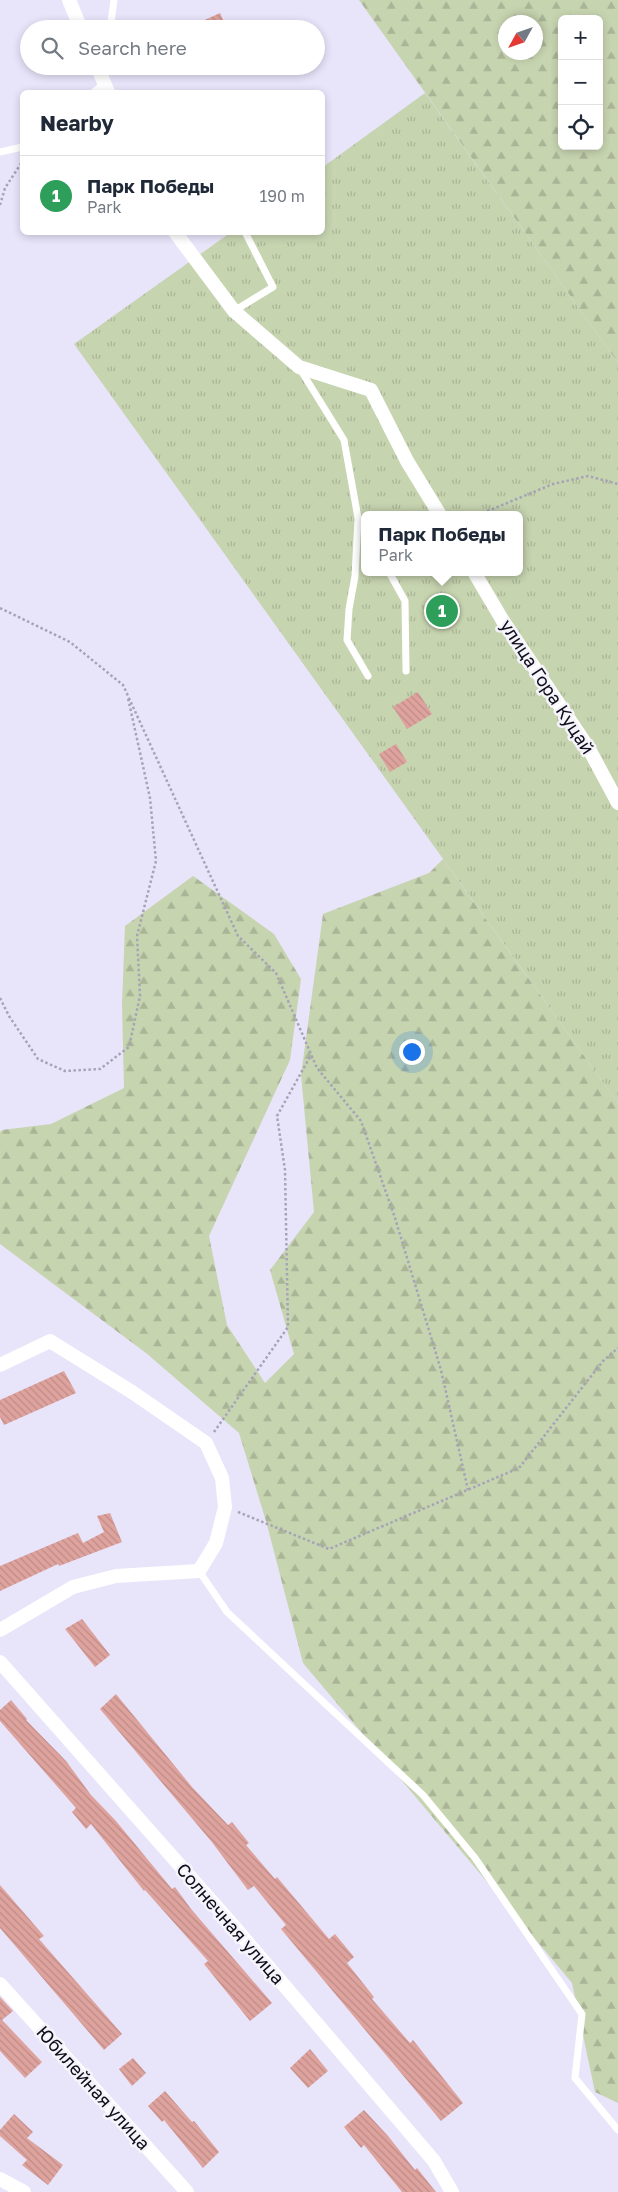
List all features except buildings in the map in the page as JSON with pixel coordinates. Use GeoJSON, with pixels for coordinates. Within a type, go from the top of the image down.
{"type":"FeatureCollection","features":[{"type":"Feature","properties":{"kind":"street"},"geometry":{"type":"LineString","coordinates":[[69,0],[77,20]]}},
{"type":"Feature","properties":{"kind":"street"},"geometry":{"type":"LineString","coordinates":[[101,75],[106,88]]}},
{"type":"Feature","properties":{"kind":"street"},"geometry":{"type":"LineString","coordinates":[[178,235],[234,311],[299,366],[371,390],[407,461],[438,511]]}},
{"type":"Feature","properties":{"kind":"street","name":"улица Гора Куцай"},"geometry":{"type":"LineString","coordinates":[[476,576],[503,621],[589,749],[618,802]]}},
{"type":"Feature","properties":{"kind":"street"},"geometry":{"type":"LineString","coordinates":[[0,1365],[50,1341],[132,1392],[206,1443],[222,1478],[225,1507],[216,1543],[199,1571],[116,1576],[73,1587],[0,1630]]}},
{"type":"Feature","properties":{"kind":"street","name":"Солнечная улица"},"geometry":{"type":"LineString","coordinates":[[0,1662],[250,1945],[434,2161],[452,2192]]}},
{"type":"Feature","properties":{"kind":"street","name":"Юбилейная улица"},"geometry":{"type":"LineString","coordinates":[[0,1984],[187,2192]]}},
{"type":"Feature","properties":{"kind":"street"},"geometry":{"type":"LineString","coordinates":[[0,2179],[24,2192]]}},
{"type":"Feature","properties":{"kind":"lane"},"geometry":{"type":"LineString","coordinates":[[111,20],[114,0]]}},
{"type":"Feature","properties":{"kind":"lane"},"geometry":{"type":"LineString","coordinates":[[106,75],[106,88]]}},
{"type":"Feature","properties":{"kind":"lane"},"geometry":{"type":"LineString","coordinates":[[0,152],[20,147]]}},
{"type":"Feature","properties":{"kind":"lane"},"geometry":{"type":"LineString","coordinates":[[234,311],[273,287],[247,235]]}},
{"type":"Feature","properties":{"kind":"lane"},"geometry":{"type":"LineString","coordinates":[[299,366],[344,440],[358,518],[355,576],[349,609],[347,640],[368,676]]}},
{"type":"Feature","properties":{"kind":"lane"},"geometry":{"type":"LineString","coordinates":[[358,518],[361,524]]}},
{"type":"Feature","properties":{"kind":"lane"},"geometry":{"type":"LineString","coordinates":[[390,576],[405,601],[406,671]]}},
{"type":"Feature","properties":{"kind":"lane"},"geometry":{"type":"LineString","coordinates":[[199,1571],[227,1612],[423,1795],[475,1858],[582,2014],[575,2078],[618,2130]]}},
{"type":"Feature","properties":{"kind":"path"},"geometry":{"type":"LineString","coordinates":[[0,204],[6,188],[20,165]]}},
{"type":"Feature","properties":{"kind":"path"},"geometry":{"type":"LineString","coordinates":[[488,511],[553,484],[588,476],[618,484]]}},
{"type":"Feature","properties":{"kind":"path"},"geometry":{"type":"LineString","coordinates":[[0,608],[70,642],[123,685],[238,936],[276,972],[317,1068],[361,1121],[395,1218],[438,1360],[468,1490]]}},
{"type":"Feature","properties":{"kind":"path"},"geometry":{"type":"LineString","coordinates":[[0,998],[9,1016],[38,1059],[65,1071],[100,1069],[129,1047],[140,996],[137,936],[156,861],[150,798],[126,690]]}},
{"type":"Feature","properties":{"kind":"path"},"geometry":{"type":"LineString","coordinates":[[206,1443],[288,1328],[285,1170],[277,1116],[311,1054]]}},
{"type":"Feature","properties":{"kind":"path"},"geometry":{"type":"LineString","coordinates":[[225,1507],[329,1549],[519,1468],[602,1361],[618,1348]]}},
{"type":"Feature","properties":{"kind":"green space"},"geometry":{"type":"Polygon","coordinates":[[[359,0],[618,0],[618,363],[359,0]]]}},
{"type":"Feature","properties":{"kind":"green space"},"geometry":{"type":"Polygon","coordinates":[[[425,93],[618,363],[618,1103],[74,344],[227,235],[325,235],[325,166],[425,93]]]}},
{"type":"Feature","properties":{"kind":"green space"},"geometry":{"type":"Polygon","coordinates":[[[443,859],[618,1103],[618,2103],[595,2092],[572,1983],[303,1663],[266,1521],[239,1433],[146,1353],[0,1244],[0,1132],[2,1130],[51,1124],[124,1088],[122,1004],[125,926],[193,876],[274,934],[301,979],[290,1060],[209,1236],[227,1325],[265,1383],[294,1354],[270,1270],[314,1212],[301,1075],[323,914],[429,873],[443,859]]]}},
{"type":"Feature","properties":{"kind":"place","name":"Парк Победы"},"geometry":{"type":"Point","coordinates":[442,611]}}]}
